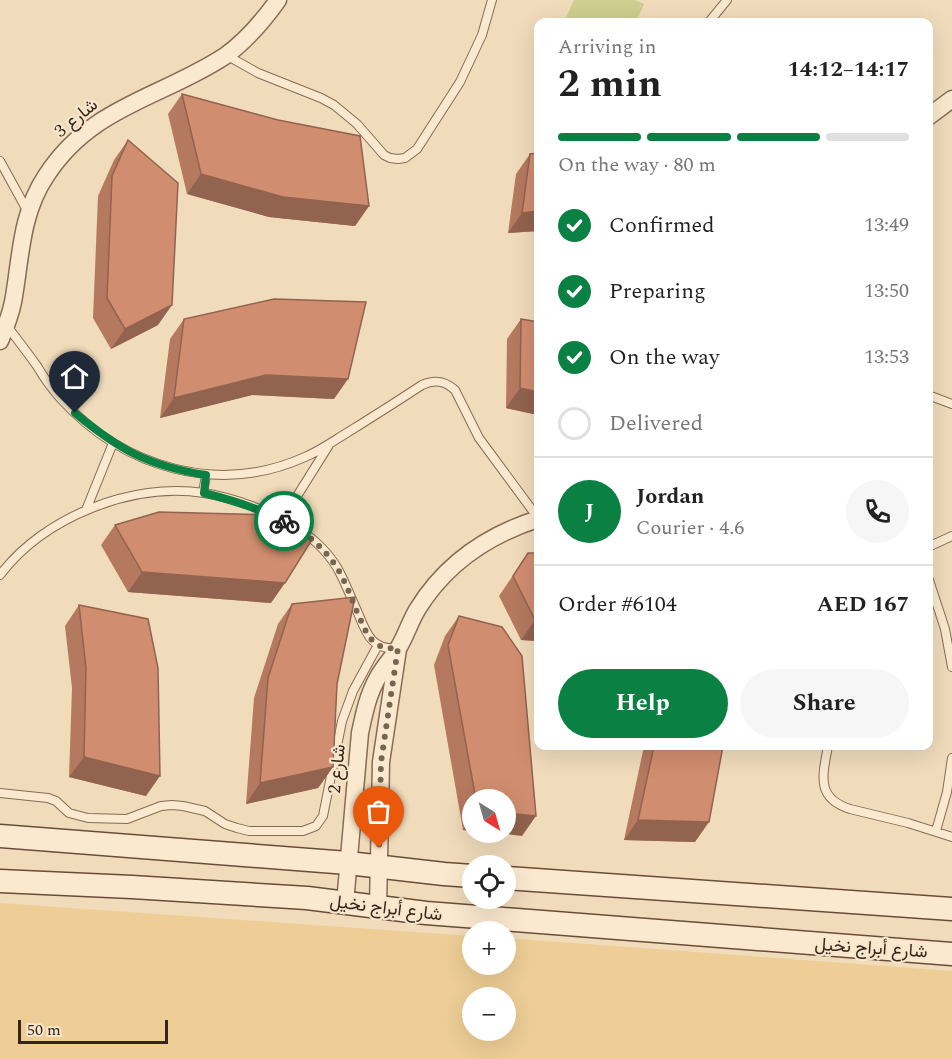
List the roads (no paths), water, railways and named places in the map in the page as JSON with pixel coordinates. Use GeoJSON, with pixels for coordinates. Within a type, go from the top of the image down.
{"type":"FeatureCollection","features":[{"type":"Feature","properties":{"kind":"street","name":"شارع 3"},"geometry":{"type":"LineString","coordinates":[[0,341],[7,325],[13,300],[28,212],[35,194],[50,169],[68,147],[114,112],[226,55],[254,30],[278,0]]}},
{"type":"Feature","properties":{"kind":"street"},"geometry":{"type":"LineString","coordinates":[[933,113],[952,99]]}},
{"type":"Feature","properties":{"kind":"street","name":"شارع 2"},"geometry":{"type":"LineString","coordinates":[[345,903],[360,733],[377,677],[398,648],[429,592],[459,561],[497,535],[534,520]]}},
{"type":"Feature","properties":{"kind":"street","name":"شارع 2"},"geometry":{"type":"LineString","coordinates":[[378,907],[381,762],[398,648]]}},
{"type":"Feature","properties":{"kind":"street"},"geometry":{"type":"LineString","coordinates":[[0,836],[348,862],[462,875]]}},
{"type":"Feature","properties":{"kind":"street"},"geometry":{"type":"LineString","coordinates":[[516,879],[952,909]]}},
{"type":"Feature","properties":{"kind":"street","name":"شارع أبراج نخيل"},"geometry":{"type":"LineString","coordinates":[[0,881],[308,898],[426,913],[952,954]]}},
{"type":"Feature","properties":{"kind":"lane"},"geometry":{"type":"LineString","coordinates":[[226,55],[258,73],[334,105],[357,123],[384,155],[390,158],[405,158],[417,149],[460,82],[482,35],[492,0]]}},
{"type":"Feature","properties":{"kind":"lane"},"geometry":{"type":"LineString","coordinates":[[712,18],[727,0]]}},
{"type":"Feature","properties":{"kind":"lane"},"geometry":{"type":"LineString","coordinates":[[0,161],[28,212]]}},
{"type":"Feature","properties":{"kind":"lane"},"geometry":{"type":"LineString","coordinates":[[7,325],[60,399],[80,418],[113,443],[157,465],[206,475],[257,472],[307,457],[422,385],[429,382],[443,382],[455,390],[479,438],[534,513]]}},
{"type":"Feature","properties":{"kind":"lane"},"geometry":{"type":"LineString","coordinates":[[933,397],[952,404]]}},
{"type":"Feature","properties":{"kind":"lane"},"geometry":{"type":"LineString","coordinates":[[86,510],[113,443]]}},
{"type":"Feature","properties":{"kind":"lane"},"geometry":{"type":"LineString","coordinates":[[282,520],[329,444]]}},
{"type":"Feature","properties":{"kind":"lane"},"geometry":{"type":"LineString","coordinates":[[204,493],[206,475]]}},
{"type":"Feature","properties":{"kind":"lane"},"geometry":{"type":"LineString","coordinates":[[0,575],[10,561],[45,532],[86,510],[132,496],[156,493],[204,493],[257,509],[282,520],[313,540],[341,574],[368,635],[378,645],[391,649],[398,648]]}},
{"type":"Feature","properties":{"kind":"lane"},"geometry":{"type":"LineString","coordinates":[[933,545],[952,536]]}},
{"type":"Feature","properties":{"kind":"lane"},"geometry":{"type":"LineString","coordinates":[[933,593],[945,629],[952,666]]}},
{"type":"Feature","properties":{"kind":"lane"},"geometry":{"type":"LineString","coordinates":[[0,793],[48,798],[56,801],[69,813],[87,818],[127,819],[161,806],[172,805],[205,811],[225,824],[249,831],[310,830],[323,816],[342,721],[352,691],[378,645]]}},
{"type":"Feature","properties":{"kind":"lane"},"geometry":{"type":"LineString","coordinates":[[827,750],[823,775],[824,784],[833,801],[850,809],[952,837]]}},
{"type":"Feature","properties":{"kind":"lane"},"geometry":{"type":"LineString","coordinates":[[936,831],[947,792],[952,758]]}}]}
